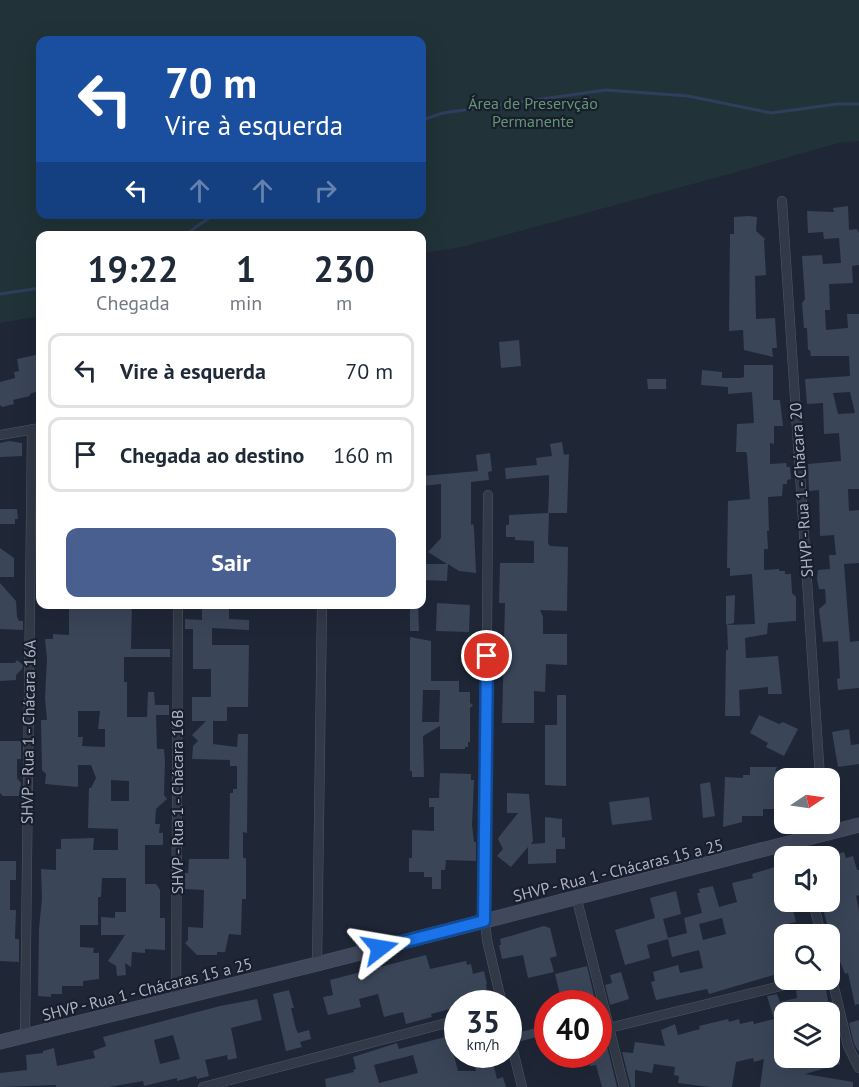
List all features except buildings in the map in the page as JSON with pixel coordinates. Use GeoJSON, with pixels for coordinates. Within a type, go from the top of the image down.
{"type":"FeatureCollection","features":[{"type":"Feature","properties":{"kind":"street","name":"SHVP - Rua 1 - Chácara 20"},"geometry":{"type":"LineString","coordinates":[[782,201],[819,768]]}},
{"type":"Feature","properties":{"kind":"street"},"geometry":{"type":"LineString","coordinates":[[0,435],[36,428]]}},
{"type":"Feature","properties":{"kind":"street","name":"SHVP - Rua 1 - Chácara 16A"},"geometry":{"type":"LineString","coordinates":[[25,1035],[36,428]]}},
{"type":"Feature","properties":{"kind":"street"},"geometry":{"type":"LineString","coordinates":[[488,495],[484,921],[499,990]]}},
{"type":"Feature","properties":{"kind":"street","name":"SHVP - Rua 1 - Chácara 16B"},"geometry":{"type":"LineString","coordinates":[[176,999],[178,609]]}},
{"type":"Feature","properties":{"kind":"street"},"geometry":{"type":"LineString","coordinates":[[317,964],[322,609]]}},
{"type":"Feature","properties":{"kind":"street","name":"SHVP - Rua 1 - Chácaras 15 a 25"},"geometry":{"type":"LineString","coordinates":[[840,827],[859,825]]}},
{"type":"Feature","properties":{"kind":"street","name":"SHVP - Rua 1 - Chácaras 15 a 25"},"geometry":{"type":"LineString","coordinates":[[0,1042],[798,841],[813,834]]}},
{"type":"Feature","properties":{"kind":"street"},"geometry":{"type":"LineString","coordinates":[[798,841],[799,846]]}},
{"type":"Feature","properties":{"kind":"street"},"geometry":{"type":"LineString","coordinates":[[576,897],[599,990]]}},
{"type":"Feature","properties":{"kind":"street"},"geometry":{"type":"LineString","coordinates":[[612,1027],[774,988]]}},
{"type":"Feature","properties":{"kind":"street"},"geometry":{"type":"LineString","coordinates":[[834,990],[848,1046],[859,1068]]}},
{"type":"Feature","properties":{"kind":"street"},"geometry":{"type":"LineString","coordinates":[[203,1087],[444,1024]]}},
{"type":"Feature","properties":{"kind":"street"},"geometry":{"type":"LineString","coordinates":[[612,1040],[624,1087]]}},
{"type":"Feature","properties":{"kind":"street"},"geometry":{"type":"LineString","coordinates":[[517,1068],[522,1087]]}},
{"type":"Feature","properties":{"kind":"green space","name":"Área de Preservção Permanente"},"geometry":{"type":"Polygon","coordinates":[[[0,0],[859,0],[859,141],[838,143],[461,247],[426,252],[426,231],[36,231],[36,317],[0,323],[0,0]]]}},
{"type":"Feature","properties":{"kind":"waterway"},"geometry":{"type":"LineString","coordinates":[[426,119],[443,113],[606,90],[688,96],[771,113],[837,104],[859,104]]}},
{"type":"Feature","properties":{"kind":"waterway"},"geometry":{"type":"LineString","coordinates":[[190,231],[208,219]]}},
{"type":"Feature","properties":{"kind":"waterway"},"geometry":{"type":"LineString","coordinates":[[0,294],[36,289]]}},
{"type":"Feature","properties":{"kind":"route"},"geometry":{"type":"LineString","coordinates":[[380,948],[484,921],[487,656]]}}]}
